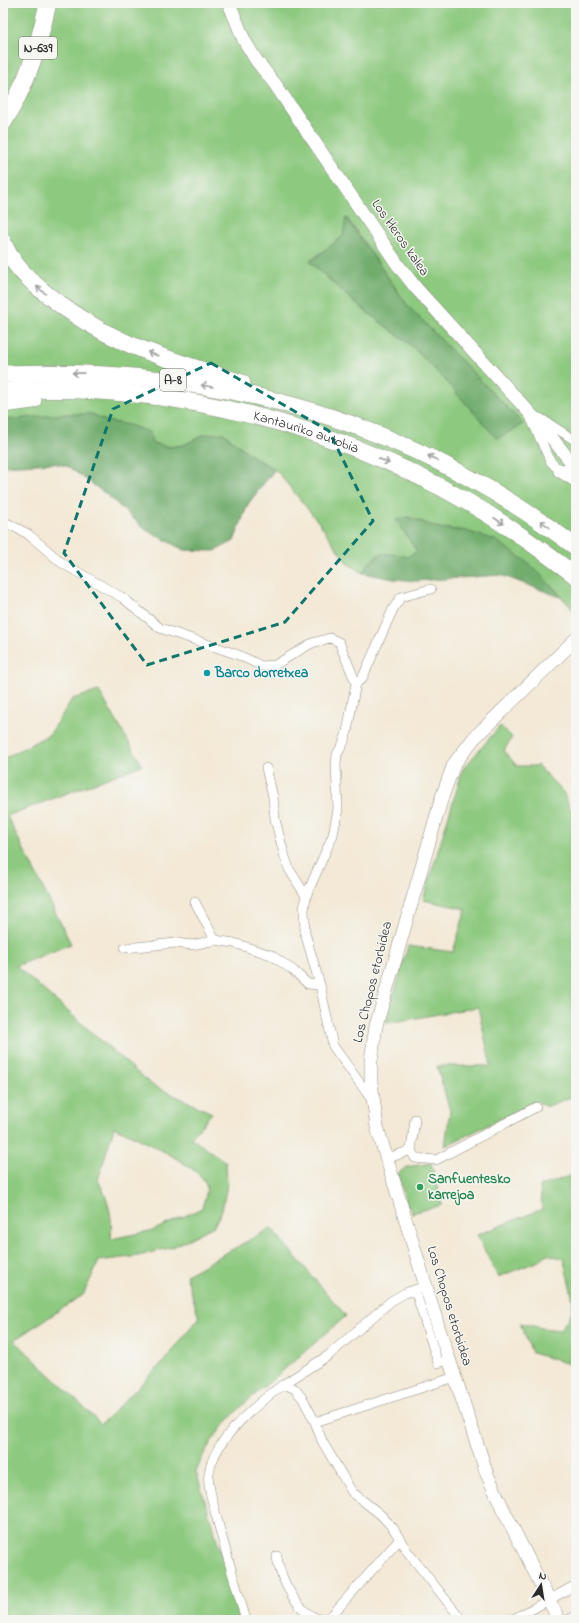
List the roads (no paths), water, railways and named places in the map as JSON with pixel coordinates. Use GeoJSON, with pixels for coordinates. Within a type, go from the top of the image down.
{"type":"FeatureCollection","features":[{"type":"Feature","properties":{"kind":"highway","name":"N-639"},"geometry":{"type":"LineString","coordinates":[[3,123],[26,82],[39,43],[46,6]]}},
{"type":"Feature","properties":{"kind":"highway"},"geometry":{"type":"LineString","coordinates":[[3,242],[17,266],[34,285],[62,307],[93,328],[160,357],[316,406],[339,420]]}},
{"type":"Feature","properties":{"kind":"highway","name":"Kantauriko autobia"},"geometry":{"type":"LineString","coordinates":[[3,374],[86,373],[169,380],[252,394],[339,420],[419,452],[458,471],[542,522],[576,548]]}},
{"type":"Feature","properties":{"kind":"highway","name":"Kantauriko autobia"},"geometry":{"type":"LineString","coordinates":[[3,391],[102,391],[143,394],[232,410],[309,432],[354,448],[409,472],[488,514],[529,541],[576,576]]}},
{"type":"Feature","properties":{"kind":"highway"},"geometry":{"type":"LineString","coordinates":[[3,404],[56,398],[187,401]]}},
{"type":"Feature","properties":{"kind":"street","name":"Los Heros kalea"},"geometry":{"type":"LineString","coordinates":[[229,3],[244,40],[256,60],[314,141],[398,265],[421,294],[556,442],[576,468]]}},
{"type":"Feature","properties":{"kind":"street"},"geometry":{"type":"LineString","coordinates":[[526,408],[551,426],[574,439]]}},
{"type":"Feature","properties":{"kind":"street"},"geometry":{"type":"LineString","coordinates":[[526,408],[558,473],[576,483]]}},
{"type":"Feature","properties":{"kind":"street"},"geometry":{"type":"LineString","coordinates":[[550,456],[552,448],[556,442],[563,439],[574,439]]}},
{"type":"Feature","properties":{"kind":"street"},"geometry":{"type":"LineString","coordinates":[[556,467],[576,472]]}},
{"type":"Feature","properties":{"kind":"street"},"geometry":{"type":"LineString","coordinates":[[3,521],[28,534],[62,562],[123,598],[160,628],[236,654],[262,666],[275,665],[312,643],[330,638],[339,642],[356,683],[347,732],[343,744],[337,754],[338,809],[335,825],[330,842],[306,896],[304,910],[305,933],[320,985],[333,1046],[372,1100]]}},
{"type":"Feature","properties":{"kind":"street"},"geometry":{"type":"LineString","coordinates":[[356,683],[362,679],[389,614],[401,597],[431,589]]}},
{"type":"Feature","properties":{"kind":"street","name":"Los Chopos etorbidea"},"geometry":{"type":"LineString","coordinates":[[559,1620],[504,1511],[488,1474],[449,1360],[420,1288],[377,1127],[372,1100],[371,1060],[376,1026],[442,797],[454,764],[474,738],[576,639]]}},
{"type":"Feature","properties":{"kind":"street"},"geometry":{"type":"LineString","coordinates":[[266,768],[273,797],[275,819],[284,854],[289,869],[306,896]]}},
{"type":"Feature","properties":{"kind":"street"},"geometry":{"type":"LineString","coordinates":[[195,902],[215,940]]}},
{"type":"Feature","properties":{"kind":"street"},"geometry":{"type":"LineString","coordinates":[[125,948],[176,943],[192,945],[215,940],[234,943],[271,955],[294,971],[308,984],[320,985]]}},
{"type":"Feature","properties":{"kind":"street"},"geometry":{"type":"LineString","coordinates":[[415,1119],[411,1150],[415,1158],[436,1160],[536,1107]]}},
{"type":"Feature","properties":{"kind":"street"},"geometry":{"type":"LineString","coordinates":[[386,1159],[411,1150]]}},
{"type":"Feature","properties":{"kind":"street"},"geometry":{"type":"LineString","coordinates":[[246,1620],[222,1540],[210,1489],[209,1474],[213,1459],[237,1425],[284,1384],[334,1350],[391,1301],[405,1293],[420,1288]]}},
{"type":"Feature","properties":{"kind":"street"},"geometry":{"type":"LineString","coordinates":[[315,1422],[454,1377]]}},
{"type":"Feature","properties":{"kind":"street"},"geometry":{"type":"LineString","coordinates":[[284,1384],[295,1389],[303,1399],[315,1422],[322,1441],[352,1492],[381,1515],[400,1539],[407,1551],[462,1620]]}},
{"type":"Feature","properties":{"kind":"street"},"geometry":{"type":"LineString","coordinates":[[277,1556],[283,1580],[294,1599],[313,1617],[325,1619],[332,1615],[400,1539]]}},
{"type":"Feature","properties":{"kind":"street"},"geometry":{"type":"LineString","coordinates":[[512,1620],[576,1586]]}},
{"type":"Feature","properties":{"kind":"street"},"geometry":{"type":"LineString","coordinates":[[568,1620],[576,1616]]}},
{"type":"Feature","properties":{"kind":"place","name":"Barco dorretxea"},"geometry":{"type":"Point","coordinates":[207,673]}},
{"type":"Feature","properties":{"kind":"place","name":"Sanfuentesko karrejoa"},"geometry":{"type":"Point","coordinates":[420,1187]}}]}
